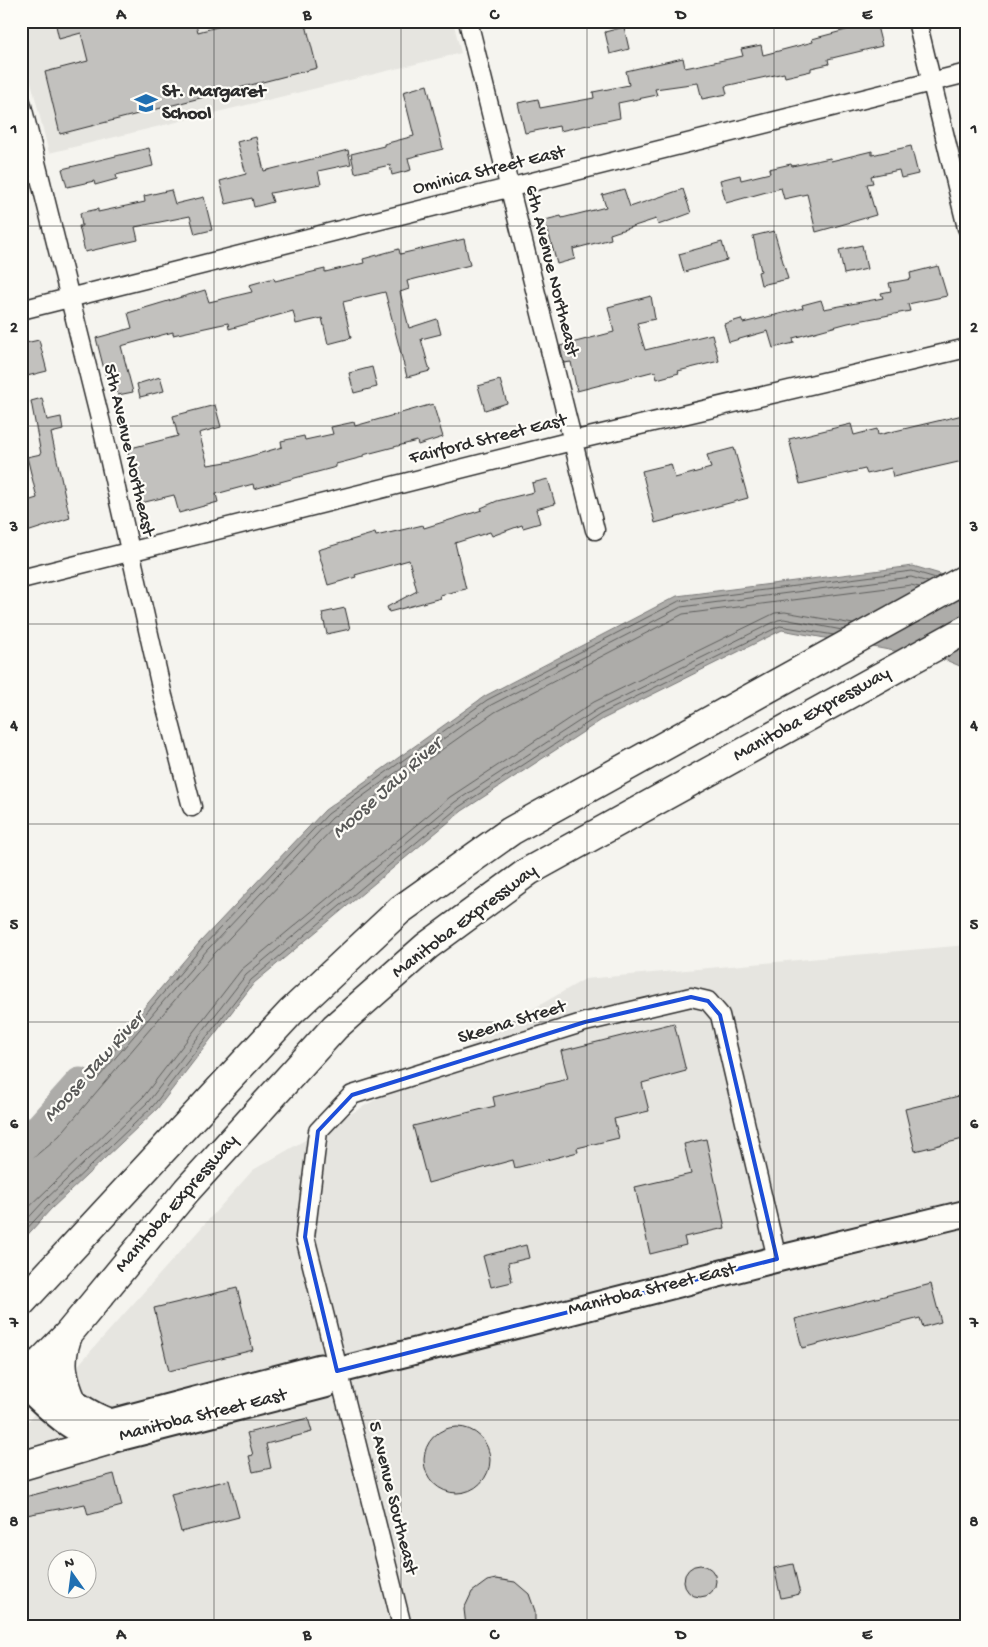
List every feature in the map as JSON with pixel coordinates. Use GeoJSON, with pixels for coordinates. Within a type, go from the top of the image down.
{"type":"FeatureCollection","features":[{"type":"Feature","properties":{"kind":"main road"},"geometry":{"type":"LineString","coordinates":[[21,1303],[291,1012],[400,910],[511,831],[967,578]]}},
{"type":"Feature","properties":{"kind":"main road","name":"Manitoba Expressway"},"geometry":{"type":"LineString","coordinates":[[25,1370],[69,1333],[187,1190],[335,1027],[427,946],[529,871],[967,629]]}},
{"type":"Feature","properties":{"kind":"main road"},"geometry":{"type":"LineString","coordinates":[[69,1333],[62,1347],[61,1364],[66,1388],[73,1403]]}},
{"type":"Feature","properties":{"kind":"main road"},"geometry":{"type":"LineString","coordinates":[[21,1466],[107,1441]]}},
{"type":"Feature","properties":{"kind":"street","name":"6th Avenue Northeast"},"geometry":{"type":"LineString","coordinates":[[468,21],[595,530]]}},
{"type":"Feature","properties":{"kind":"street"},"geometry":{"type":"LineString","coordinates":[[917,21],[967,228]]}},
{"type":"Feature","properties":{"kind":"street","name":"Ominica Street East"},"geometry":{"type":"LineString","coordinates":[[21,310],[967,73]]}},
{"type":"Feature","properties":{"kind":"street","name":"5th Avenue Northeast"},"geometry":{"type":"LineString","coordinates":[[21,102],[130,551],[163,696],[192,807]]}},
{"type":"Feature","properties":{"kind":"street","name":"Fairford Street East"},"geometry":{"type":"LineString","coordinates":[[21,579],[572,441],[967,348]]}},
{"type":"Feature","properties":{"kind":"street","name":"Skeena Street"},"geometry":{"type":"LineString","coordinates":[[305,1237],[318,1131],[352,1095],[585,1022],[691,997],[708,1001],[720,1015],[745,1129],[777,1258]]}},
{"type":"Feature","properties":{"kind":"street","name":"Manitoba Street East"},"geometry":{"type":"LineString","coordinates":[[25,1370],[70,1426],[88,1436],[107,1441],[325,1385],[339,1376],[777,1258],[967,1213]]}},
{"type":"Feature","properties":{"kind":"street","name":"5 Avenue Southeast"},"geometry":{"type":"LineString","coordinates":[[305,1237],[402,1626]]}},
{"type":"Feature","properties":{"kind":"street","name":"Manitoba Street East"},"geometry":{"type":"LineString","coordinates":[[25,1370],[92,1415],[111,1422],[320,1367],[339,1376]]}},
{"type":"Feature","properties":{"kind":"highlighted area"},"geometry":{"type":"Polygon","coordinates":[[[691,997],[708,1001],[720,1015],[777,1259],[337,1371],[305,1237],[318,1131],[352,1095],[585,1022],[691,997]]]}},
{"type":"Feature","properties":{"kind":"shaded area","name":"St. Margaret School"},"geometry":{"type":"Polygon","coordinates":[[[21,21],[453,21],[461,53],[49,153],[21,42],[21,21]]]}},
{"type":"Feature","properties":{"kind":"shaded area"},"geometry":{"type":"Polygon","coordinates":[[[967,945],[967,1626],[21,1626],[21,1429],[253,1170],[585,979],[967,945]]]}},
{"type":"Feature","properties":{"kind":"water"},"geometry":{"type":"Polygon","coordinates":[[[913,566],[967,582],[967,669],[948,661],[782,630],[603,719],[462,811],[254,983],[157,1109],[51,1209],[21,1242],[21,1143],[45,1124],[200,942],[325,810],[485,696],[677,596],[913,566]]]}},
{"type":"Feature","properties":{"kind":"building"},"geometry":{"type":"Polygon","coordinates":[[[55,21],[195,21],[198,32],[240,21],[305,21],[317,68],[60,134],[45,72],[88,61],[81,33],[59,39],[55,21]]]}},
{"type":"Feature","properties":{"kind":"building"},"geometry":{"type":"Polygon","coordinates":[[[876,22],[882,46],[828,59],[829,64],[811,68],[811,71],[785,77],[784,73],[725,86],[727,94],[702,99],[698,83],[655,89],[657,95],[618,103],[620,118],[560,131],[559,126],[525,133],[518,103],[538,99],[540,108],[594,98],[593,92],[629,85],[626,71],[683,58],[685,68],[743,56],[741,49],[761,45],[763,55],[813,42],[812,39],[876,22]]]}},
{"type":"Feature","properties":{"kind":"building"},"geometry":{"type":"Polygon","coordinates":[[[624,27],[629,49],[610,54],[605,32],[624,27]]]}},
{"type":"Feature","properties":{"kind":"building"},"geometry":{"type":"Polygon","coordinates":[[[427,85],[443,149],[408,158],[411,170],[392,175],[390,165],[355,173],[351,154],[414,136],[403,92],[427,85]]]}},
{"type":"Feature","properties":{"kind":"building"},"geometry":{"type":"Polygon","coordinates":[[[256,137],[264,171],[348,150],[351,164],[318,171],[321,184],[270,193],[273,202],[254,207],[252,198],[226,204],[220,181],[246,174],[237,142],[256,137]]]}},
{"type":"Feature","properties":{"kind":"building"},"geometry":{"type":"Polygon","coordinates":[[[911,146],[918,174],[901,178],[899,170],[871,176],[873,183],[867,184],[876,215],[816,232],[807,194],[784,199],[781,188],[726,203],[720,180],[740,175],[741,180],[770,173],[769,169],[791,164],[792,166],[830,158],[831,161],[872,151],[872,155],[911,146]]]}},
{"type":"Feature","properties":{"kind":"building"},"geometry":{"type":"Polygon","coordinates":[[[149,148],[153,166],[116,175],[117,179],[95,185],[94,181],[67,187],[62,169],[149,148]]]}},
{"type":"Feature","properties":{"kind":"building"},"geometry":{"type":"Polygon","coordinates":[[[624,189],[630,207],[683,189],[691,213],[658,225],[656,219],[610,234],[611,239],[573,249],[575,259],[557,264],[545,220],[561,216],[562,218],[606,207],[602,195],[624,189]]]}},
{"type":"Feature","properties":{"kind":"building"},"geometry":{"type":"Polygon","coordinates":[[[171,190],[175,204],[204,197],[212,230],[195,234],[190,216],[135,227],[138,240],[85,252],[79,226],[82,226],[80,213],[98,209],[98,212],[145,202],[144,196],[171,190]]]}},
{"type":"Feature","properties":{"kind":"building"},"geometry":{"type":"Polygon","coordinates":[[[774,231],[788,279],[761,285],[758,272],[761,271],[753,236],[774,231]]]}},
{"type":"Feature","properties":{"kind":"building"},"geometry":{"type":"Polygon","coordinates":[[[464,239],[470,265],[407,281],[409,289],[400,292],[409,328],[437,319],[441,334],[421,339],[430,371],[407,377],[385,292],[343,302],[351,338],[328,344],[322,318],[296,324],[293,311],[229,329],[228,323],[173,335],[173,332],[121,346],[133,392],[118,395],[113,375],[106,377],[96,338],[132,328],[128,313],[205,290],[209,302],[252,292],[249,285],[274,278],[275,281],[325,269],[325,272],[364,263],[363,259],[399,249],[400,254],[464,239]]]}},
{"type":"Feature","properties":{"kind":"building"},"geometry":{"type":"Polygon","coordinates":[[[722,242],[727,260],[684,272],[679,254],[722,242]]]}},
{"type":"Feature","properties":{"kind":"building"},"geometry":{"type":"Polygon","coordinates":[[[862,245],[867,269],[844,274],[839,250],[862,245]]]}},
{"type":"Feature","properties":{"kind":"building"},"geometry":{"type":"Polygon","coordinates":[[[938,266],[947,296],[908,304],[910,311],[848,323],[793,338],[794,343],[773,348],[768,331],[729,342],[724,324],[741,319],[743,323],[803,308],[802,305],[821,300],[824,309],[883,298],[881,293],[891,291],[889,283],[911,279],[910,273],[938,266]]]}},
{"type":"Feature","properties":{"kind":"building"},"geometry":{"type":"Polygon","coordinates":[[[651,296],[655,319],[637,323],[645,350],[712,334],[719,361],[678,371],[679,373],[657,379],[655,371],[577,391],[571,362],[564,363],[560,346],[614,332],[608,307],[651,296]]]}},
{"type":"Feature","properties":{"kind":"building"},"geometry":{"type":"Polygon","coordinates":[[[39,340],[47,371],[27,376],[21,344],[39,340]]]}},
{"type":"Feature","properties":{"kind":"building"},"geometry":{"type":"Polygon","coordinates":[[[372,367],[377,387],[354,393],[349,373],[372,367]]]}},
{"type":"Feature","properties":{"kind":"building"},"geometry":{"type":"Polygon","coordinates":[[[160,377],[164,391],[140,397],[137,384],[160,377]]]}},
{"type":"Feature","properties":{"kind":"building"},"geometry":{"type":"Polygon","coordinates":[[[500,380],[507,403],[485,410],[478,386],[500,380]]]}},
{"type":"Feature","properties":{"kind":"building"},"geometry":{"type":"Polygon","coordinates":[[[42,398],[47,420],[61,417],[63,430],[51,433],[70,518],[21,534],[21,503],[37,498],[27,457],[41,454],[31,401],[42,398]]]}},
{"type":"Feature","properties":{"kind":"building"},"geometry":{"type":"Polygon","coordinates":[[[433,404],[443,437],[418,445],[417,441],[363,455],[363,457],[336,464],[336,467],[254,489],[253,484],[216,494],[218,502],[179,513],[174,495],[141,503],[127,449],[178,436],[173,416],[215,405],[221,427],[199,433],[208,465],[233,461],[282,447],[281,441],[304,436],[305,440],[333,434],[331,427],[354,422],[355,426],[433,404]]]}},
{"type":"Feature","properties":{"kind":"building"},"geometry":{"type":"Polygon","coordinates":[[[967,414],[967,460],[893,477],[891,468],[867,474],[865,469],[800,484],[789,439],[851,424],[854,435],[877,429],[878,435],[967,414]]]}},
{"type":"Feature","properties":{"kind":"building"},"geometry":{"type":"Polygon","coordinates":[[[734,448],[748,498],[655,523],[642,471],[671,464],[675,478],[711,468],[707,455],[734,448]]]}},
{"type":"Feature","properties":{"kind":"building"},"geometry":{"type":"Polygon","coordinates":[[[548,479],[555,504],[536,509],[540,523],[523,528],[522,525],[492,536],[490,532],[455,543],[466,589],[440,595],[441,598],[389,612],[387,607],[417,591],[409,560],[355,575],[356,577],[328,585],[318,550],[375,533],[376,536],[423,525],[424,528],[482,510],[481,508],[497,501],[534,492],[532,483],[548,479]]]}},
{"type":"Feature","properties":{"kind":"building"},"geometry":{"type":"Polygon","coordinates":[[[345,608],[350,629],[327,634],[322,613],[345,608]]]}},
{"type":"Feature","properties":{"kind":"building"},"geometry":{"type":"Polygon","coordinates":[[[674,1023],[686,1071],[642,1083],[649,1111],[614,1119],[619,1138],[577,1148],[578,1152],[515,1168],[513,1160],[428,1183],[413,1126],[495,1106],[493,1097],[568,1079],[561,1051],[674,1023]]]}},
{"type":"Feature","properties":{"kind":"building"},"geometry":{"type":"Polygon","coordinates":[[[967,1094],[967,1138],[915,1151],[905,1109],[967,1094]]]}},
{"type":"Feature","properties":{"kind":"building"},"geometry":{"type":"Polygon","coordinates":[[[706,1139],[725,1228],[684,1237],[686,1245],[650,1254],[635,1187],[691,1174],[684,1144],[706,1139]]]}},
{"type":"Feature","properties":{"kind":"building"},"geometry":{"type":"Polygon","coordinates":[[[526,1245],[529,1258],[508,1263],[512,1282],[491,1287],[483,1256],[526,1245]]]}},
{"type":"Feature","properties":{"kind":"building"},"geometry":{"type":"Polygon","coordinates":[[[931,1284],[941,1322],[923,1327],[920,1318],[802,1348],[795,1319],[931,1284]]]}},
{"type":"Feature","properties":{"kind":"building"},"geometry":{"type":"Polygon","coordinates":[[[237,1288],[253,1350],[169,1371],[154,1308],[237,1288]]]}},
{"type":"Feature","properties":{"kind":"building"},"geometry":{"type":"Polygon","coordinates":[[[308,1418],[312,1432],[266,1444],[271,1468],[253,1472],[249,1456],[253,1455],[247,1433],[308,1418]]]}},
{"type":"Feature","properties":{"kind":"building"},"geometry":{"type":"Polygon","coordinates":[[[450,1427],[464,1427],[476,1432],[485,1441],[490,1453],[488,1473],[481,1484],[464,1493],[450,1493],[438,1488],[429,1479],[424,1467],[424,1453],[429,1441],[438,1432],[450,1427]]]}},
{"type":"Feature","properties":{"kind":"building"},"geometry":{"type":"Polygon","coordinates":[[[114,1474],[122,1506],[88,1515],[85,1504],[21,1516],[21,1498],[114,1474]]]}},
{"type":"Feature","properties":{"kind":"building"},"geometry":{"type":"Polygon","coordinates":[[[229,1480],[239,1517],[181,1532],[171,1494],[229,1480]]]}},
{"type":"Feature","properties":{"kind":"building"},"geometry":{"type":"Polygon","coordinates":[[[793,1564],[800,1594],[781,1598],[774,1568],[793,1564]]]}},
{"type":"Feature","properties":{"kind":"building"},"geometry":{"type":"Polygon","coordinates":[[[700,1565],[706,1566],[711,1570],[715,1575],[715,1587],[711,1592],[706,1596],[700,1597],[694,1596],[689,1592],[685,1587],[684,1581],[685,1575],[689,1570],[694,1566],[700,1565]]]}},
{"type":"Feature","properties":{"kind":"building"},"geometry":{"type":"Polygon","coordinates":[[[496,1579],[515,1582],[529,1594],[535,1611],[535,1626],[466,1626],[464,1609],[472,1592],[487,1581],[496,1579]]]}},
{"type":"Feature","properties":{"kind":"waterway","name":"Moose Jaw River"},"geometry":{"type":"LineString","coordinates":[[21,1149],[80,1083]]}},
{"type":"Feature","properties":{"kind":"place","name":"St. Margaret School"},"geometry":{"type":"Point","coordinates":[146,103]}}]}
